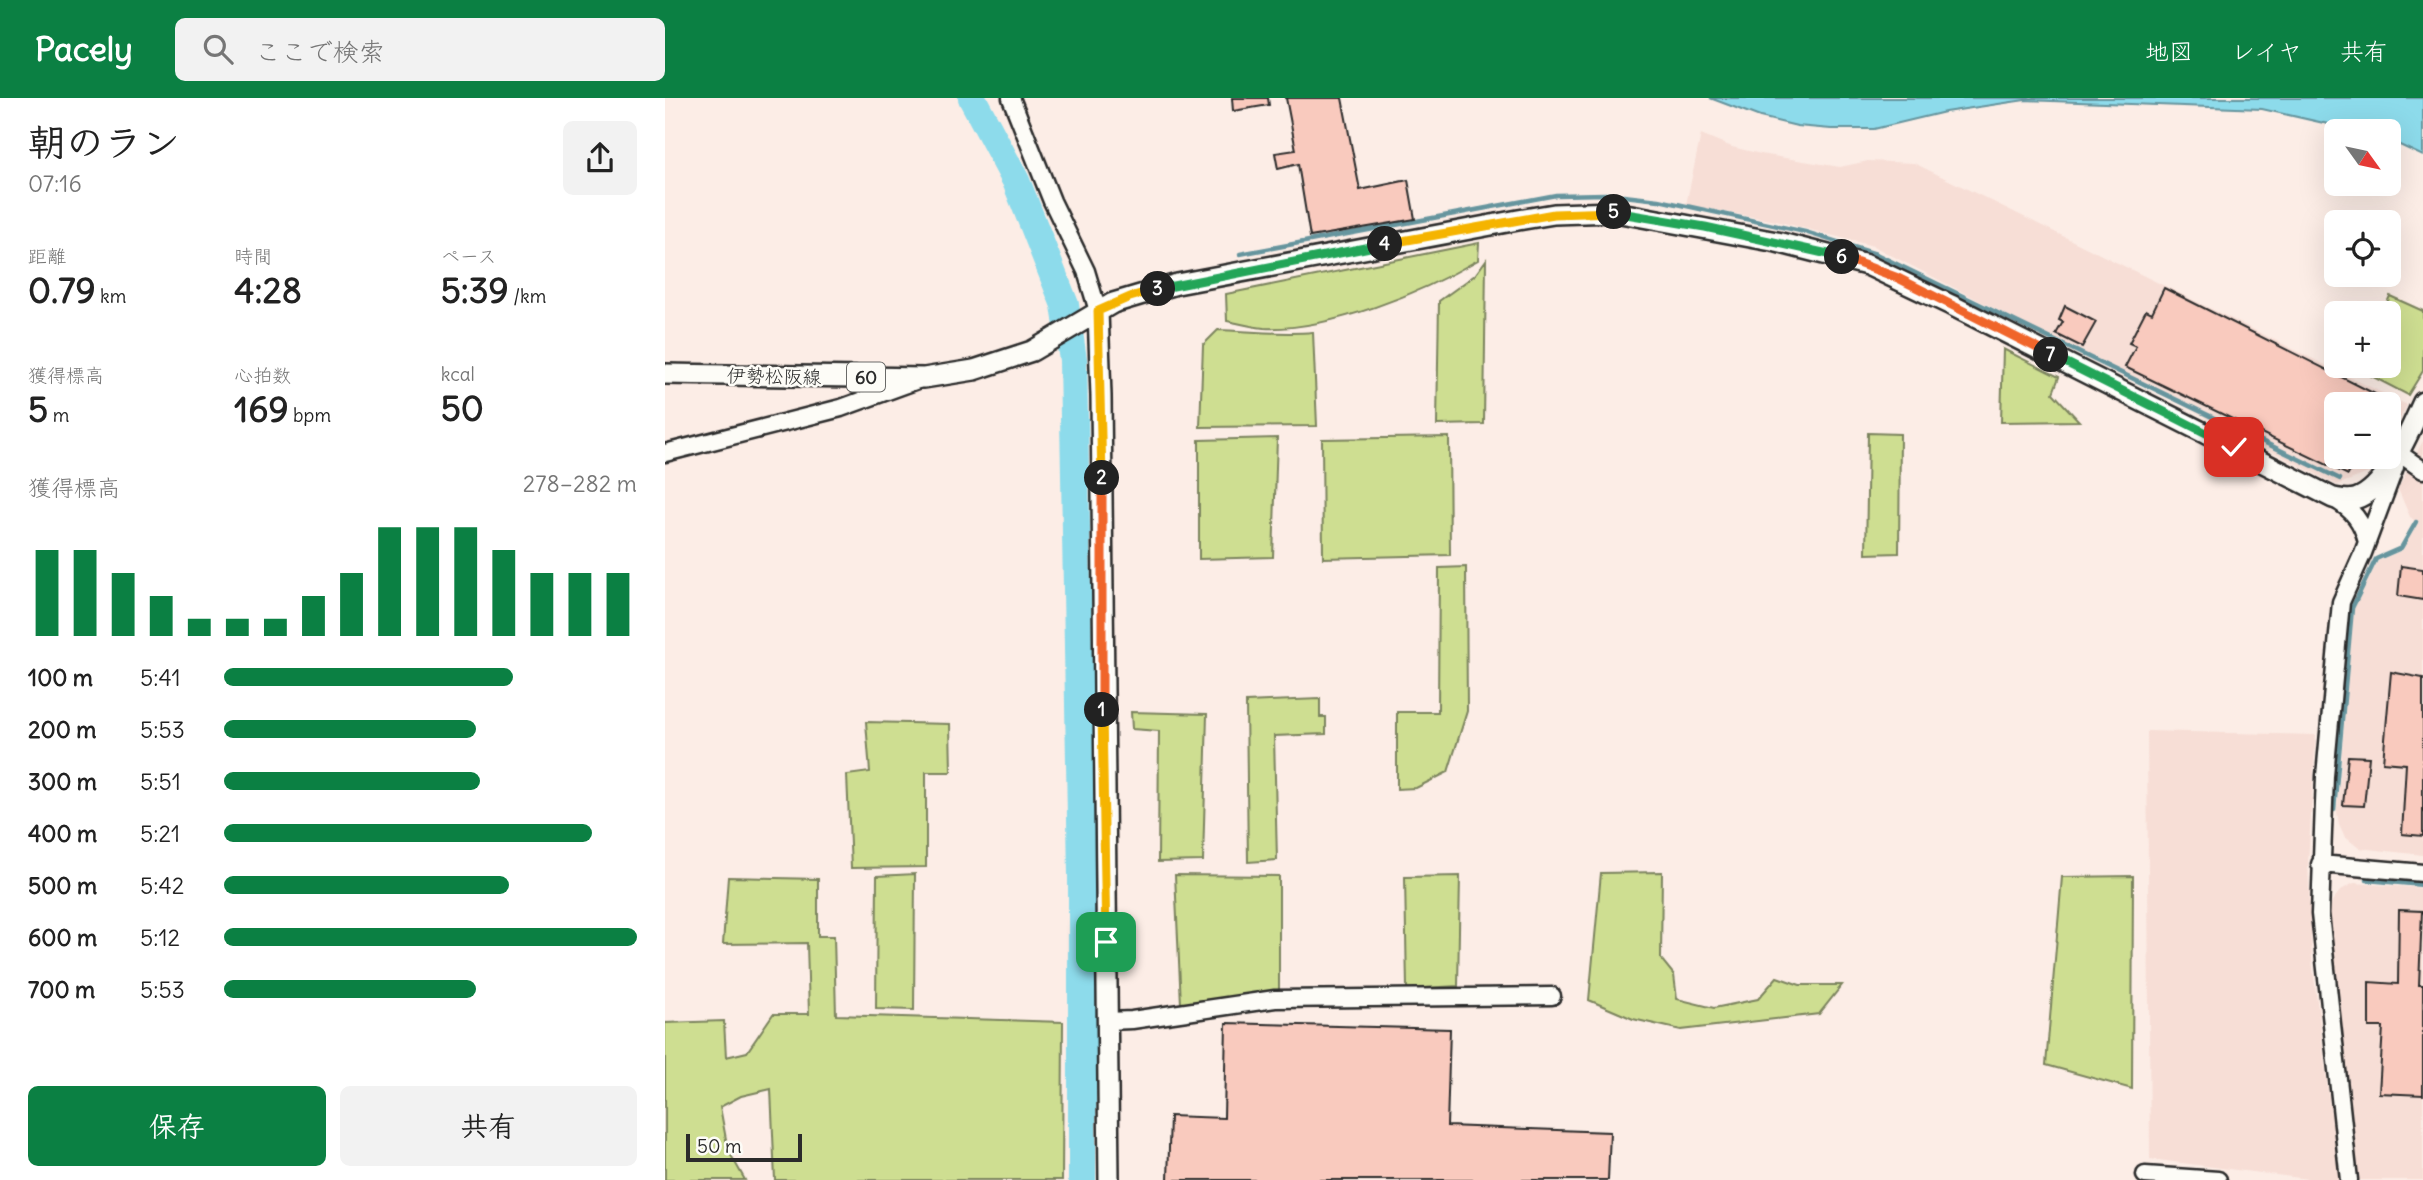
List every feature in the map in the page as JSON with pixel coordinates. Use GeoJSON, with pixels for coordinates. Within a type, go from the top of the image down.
{"type":"FeatureCollection","features":[{"type":"Feature","properties":{"kind":"main road","name":"伊勢松阪線"},"geometry":{"type":"LineString","coordinates":[[665,374],[924,378],[974,370],[1033,351],[1098,311],[1130,297],[1177,284],[1518,219],[1554,214],[1615,212],[1815,250],[1867,265],[1951,304],[2333,498]]}},
{"type":"Feature","properties":{"kind":"main road"},"geometry":{"type":"LineString","coordinates":[[1098,311],[1109,1180]]}},
{"type":"Feature","properties":{"kind":"main road"},"geometry":{"type":"LineString","coordinates":[[2333,498],[2348,500],[2365,495],[2379,482],[2403,446],[2423,402]]}},
{"type":"Feature","properties":{"kind":"street"},"geometry":{"type":"LineString","coordinates":[[1011,98],[1052,201],[1081,258],[1098,311]]}},
{"type":"Feature","properties":{"kind":"street"},"geometry":{"type":"LineString","coordinates":[[665,453],[841,408],[924,378]]}},
{"type":"Feature","properties":{"kind":"street"},"geometry":{"type":"LineString","coordinates":[[2349,1180],[2320,914],[2320,864],[2341,602],[2403,446],[2423,470]]}},
{"type":"Feature","properties":{"kind":"street"},"geometry":{"type":"LineString","coordinates":[[2333,498],[2362,523],[2367,542]]}},
{"type":"Feature","properties":{"kind":"street"},"geometry":{"type":"LineString","coordinates":[[2320,864],[2423,873]]}},
{"type":"Feature","properties":{"kind":"street"},"geometry":{"type":"LineString","coordinates":[[1107,1021],[1132,1020],[1275,999],[1552,996]]}},
{"type":"Feature","properties":{"kind":"street"},"geometry":{"type":"LineString","coordinates":[[2145,1175],[2218,1180]]}},
{"type":"Feature","properties":{"kind":"shaded area"},"geometry":{"type":"Polygon","coordinates":[[[1701,134],[1732,147],[1761,154],[1840,167],[1868,161],[1914,163],[2324,364],[2324,378],[2352,378],[2381,392],[2324,392],[2324,469],[2373,469],[2337,485],[1873,246],[1776,221],[1686,205],[1701,134]]]}},
{"type":"Feature","properties":{"kind":"shaded area"},"geometry":{"type":"Polygon","coordinates":[[[2401,402],[2407,405],[2401,417],[2401,402]]]}},
{"type":"Feature","properties":{"kind":"shaded area"},"geometry":{"type":"Polygon","coordinates":[[[2423,441],[2423,855],[2359,848],[2344,836],[2337,811],[2354,608],[2378,561],[2402,550],[2418,523],[2410,517],[2398,489],[2423,441]]]}},
{"type":"Feature","properties":{"kind":"shaded area"},"geometry":{"type":"Polygon","coordinates":[[[2147,731],[2316,735],[2308,863],[2312,960],[2339,1180],[2316,1180],[2150,1159],[2147,731]]]}},
{"type":"Feature","properties":{"kind":"shaded area"},"geometry":{"type":"Polygon","coordinates":[[[2354,883],[2423,888],[2423,1180],[2358,1180],[2329,914],[2332,901],[2341,890],[2354,883]]]}},
{"type":"Feature","properties":{"kind":"green space"},"geometry":{"type":"Polygon","coordinates":[[[1479,243],[1478,260],[1430,285],[1346,316],[1290,327],[1264,328],[1227,321],[1226,294],[1479,243]]]}},
{"type":"Feature","properties":{"kind":"green space"},"geometry":{"type":"Polygon","coordinates":[[[1486,260],[1484,424],[1437,425],[1439,301],[1475,275],[1486,260]]]}},
{"type":"Feature","properties":{"kind":"green space"},"geometry":{"type":"Polygon","coordinates":[[[2390,296],[2401,301],[2388,301],[2390,296]]]}},
{"type":"Feature","properties":{"kind":"green space"},"geometry":{"type":"Polygon","coordinates":[[[2401,301],[2423,311],[2423,371],[2408,395],[2375,378],[2401,378],[2401,301]]]}},
{"type":"Feature","properties":{"kind":"green space"},"geometry":{"type":"Polygon","coordinates":[[[1218,330],[1313,332],[1317,426],[1200,427],[1203,345],[1218,330]]]}},
{"type":"Feature","properties":{"kind":"green space"},"geometry":{"type":"Polygon","coordinates":[[[2003,349],[2059,377],[2053,393],[2079,421],[2001,422],[2003,349]]]}},
{"type":"Feature","properties":{"kind":"green space"},"geometry":{"type":"Polygon","coordinates":[[[1868,433],[1900,434],[1899,553],[1866,554],[1868,433]]]}},
{"type":"Feature","properties":{"kind":"green space"},"geometry":{"type":"Polygon","coordinates":[[[1449,437],[1450,555],[1323,558],[1322,439],[1449,437]]]}},
{"type":"Feature","properties":{"kind":"green space"},"geometry":{"type":"Polygon","coordinates":[[[1277,438],[1273,557],[1199,559],[1199,440],[1277,438]]]}},
{"type":"Feature","properties":{"kind":"green space"},"geometry":{"type":"Polygon","coordinates":[[[1466,567],[1467,711],[1448,772],[1416,788],[1397,789],[1397,712],[1438,712],[1439,568],[1466,567]]]}},
{"type":"Feature","properties":{"kind":"green space"},"geometry":{"type":"Polygon","coordinates":[[[1320,699],[1320,717],[1326,717],[1326,734],[1274,736],[1277,860],[1248,862],[1246,702],[1320,699]]]}},
{"type":"Feature","properties":{"kind":"green space"},"geometry":{"type":"Polygon","coordinates":[[[1131,712],[1207,714],[1203,861],[1158,862],[1159,731],[1132,729],[1131,712]]]}},
{"type":"Feature","properties":{"kind":"green space"},"geometry":{"type":"Polygon","coordinates":[[[866,722],[950,724],[951,772],[926,772],[926,867],[851,868],[847,775],[870,772],[866,722]]]}},
{"type":"Feature","properties":{"kind":"green space"},"geometry":{"type":"Polygon","coordinates":[[[1662,872],[1661,959],[1674,975],[1677,999],[1714,1008],[1758,999],[1777,977],[1800,985],[1842,985],[1819,1014],[1681,1030],[1633,1019],[1589,1000],[1601,873],[1662,872]]]}},
{"type":"Feature","properties":{"kind":"green space"},"geometry":{"type":"Polygon","coordinates":[[[915,874],[914,1010],[876,1009],[877,876],[915,874]]]}},
{"type":"Feature","properties":{"kind":"green space"},"geometry":{"type":"Polygon","coordinates":[[[1175,875],[1279,876],[1279,991],[1181,1004],[1175,875]]]}},
{"type":"Feature","properties":{"kind":"green space"},"geometry":{"type":"Polygon","coordinates":[[[1460,876],[1458,986],[1407,989],[1405,877],[1460,876]]]}},
{"type":"Feature","properties":{"kind":"green space"},"geometry":{"type":"Polygon","coordinates":[[[2133,876],[2132,1089],[2046,1065],[2062,877],[2133,876]]]}},
{"type":"Feature","properties":{"kind":"green space"},"geometry":{"type":"Polygon","coordinates":[[[728,877],[818,879],[818,936],[834,936],[836,1015],[1063,1022],[1062,1180],[775,1180],[771,1089],[741,1096],[720,1107],[728,1150],[745,1180],[665,1180],[665,1023],[724,1021],[726,1057],[747,1052],[773,1014],[809,1014],[807,943],[723,944],[728,877]]]}},
{"type":"Feature","properties":{"kind":"water"},"geometry":{"type":"Polygon","coordinates":[[[1710,98],[2423,98],[2423,156],[2401,146],[2401,119],[2324,119],[2324,123],[2262,109],[2025,100],[1945,112],[1874,129],[1797,126],[1760,117],[1710,98]]]}},
{"type":"Feature","properties":{"kind":"building"},"geometry":{"type":"Polygon","coordinates":[[[1232,98],[1268,98],[1269,105],[1233,111],[1232,98]]]}},
{"type":"Feature","properties":{"kind":"building"},"geometry":{"type":"Polygon","coordinates":[[[1286,98],[1342,98],[1360,190],[1408,180],[1415,219],[1310,237],[1298,164],[1278,169],[1275,153],[1296,150],[1286,98]]]}},
{"type":"Feature","properties":{"kind":"building"},"geometry":{"type":"Polygon","coordinates":[[[2164,288],[2324,368],[2324,378],[2343,378],[2371,392],[2324,392],[2324,463],[2125,367],[2136,346],[2129,343],[2146,310],[2152,313],[2164,288]]]}},
{"type":"Feature","properties":{"kind":"building"},"geometry":{"type":"Polygon","coordinates":[[[2065,306],[2096,322],[2082,347],[2056,334],[2063,322],[2059,320],[2065,306]]]}},
{"type":"Feature","properties":{"kind":"building"},"geometry":{"type":"Polygon","coordinates":[[[2336,469],[2351,469],[2348,475],[2336,469]]]}},
{"type":"Feature","properties":{"kind":"building"},"geometry":{"type":"Polygon","coordinates":[[[2401,566],[2423,569],[2423,600],[2398,596],[2401,566]]]}},
{"type":"Feature","properties":{"kind":"building"},"geometry":{"type":"Polygon","coordinates":[[[2391,672],[2423,678],[2423,836],[2402,834],[2406,764],[2383,762],[2391,672]]]}},
{"type":"Feature","properties":{"kind":"building"},"geometry":{"type":"Polygon","coordinates":[[[2348,756],[2369,757],[2364,806],[2343,805],[2348,756]]]}},
{"type":"Feature","properties":{"kind":"building"},"geometry":{"type":"Polygon","coordinates":[[[2399,910],[2422,911],[2419,985],[2423,985],[2423,1095],[2379,1093],[2383,1027],[2369,1027],[2369,982],[2398,984],[2399,910]]]}},
{"type":"Feature","properties":{"kind":"building"},"geometry":{"type":"Polygon","coordinates":[[[1226,1023],[1450,1029],[1447,1126],[1610,1132],[1608,1180],[1168,1180],[1170,1116],[1224,1118],[1226,1023]]]}},
{"type":"Feature","properties":{"kind":"waterway"},"geometry":{"type":"LineString","coordinates":[[972,98],[1016,181],[1065,305],[1073,360],[1082,876],[1082,1180]]}},
{"type":"Feature","properties":{"kind":"waterway"},"geometry":{"type":"LineString","coordinates":[[1240,254],[1556,195],[1606,194],[1659,200],[1805,232],[1876,254],[2340,479]]}},
{"type":"Feature","properties":{"kind":"waterway"},"geometry":{"type":"LineString","coordinates":[[2334,810],[2352,608],[2376,559],[2401,548],[2416,522]]}},
{"type":"Feature","properties":{"kind":"waterway"},"geometry":{"type":"LineString","coordinates":[[2367,880],[2423,885]]}},
{"type":"Feature","properties":{"kind":"route"},"geometry":{"type":"LineString","coordinates":[[1106,942],[1098,311],[1113,303],[1177,284],[1518,219],[1554,214],[1615,212],[1777,242],[1867,265],[1951,304],[2234,447]]}}]}
